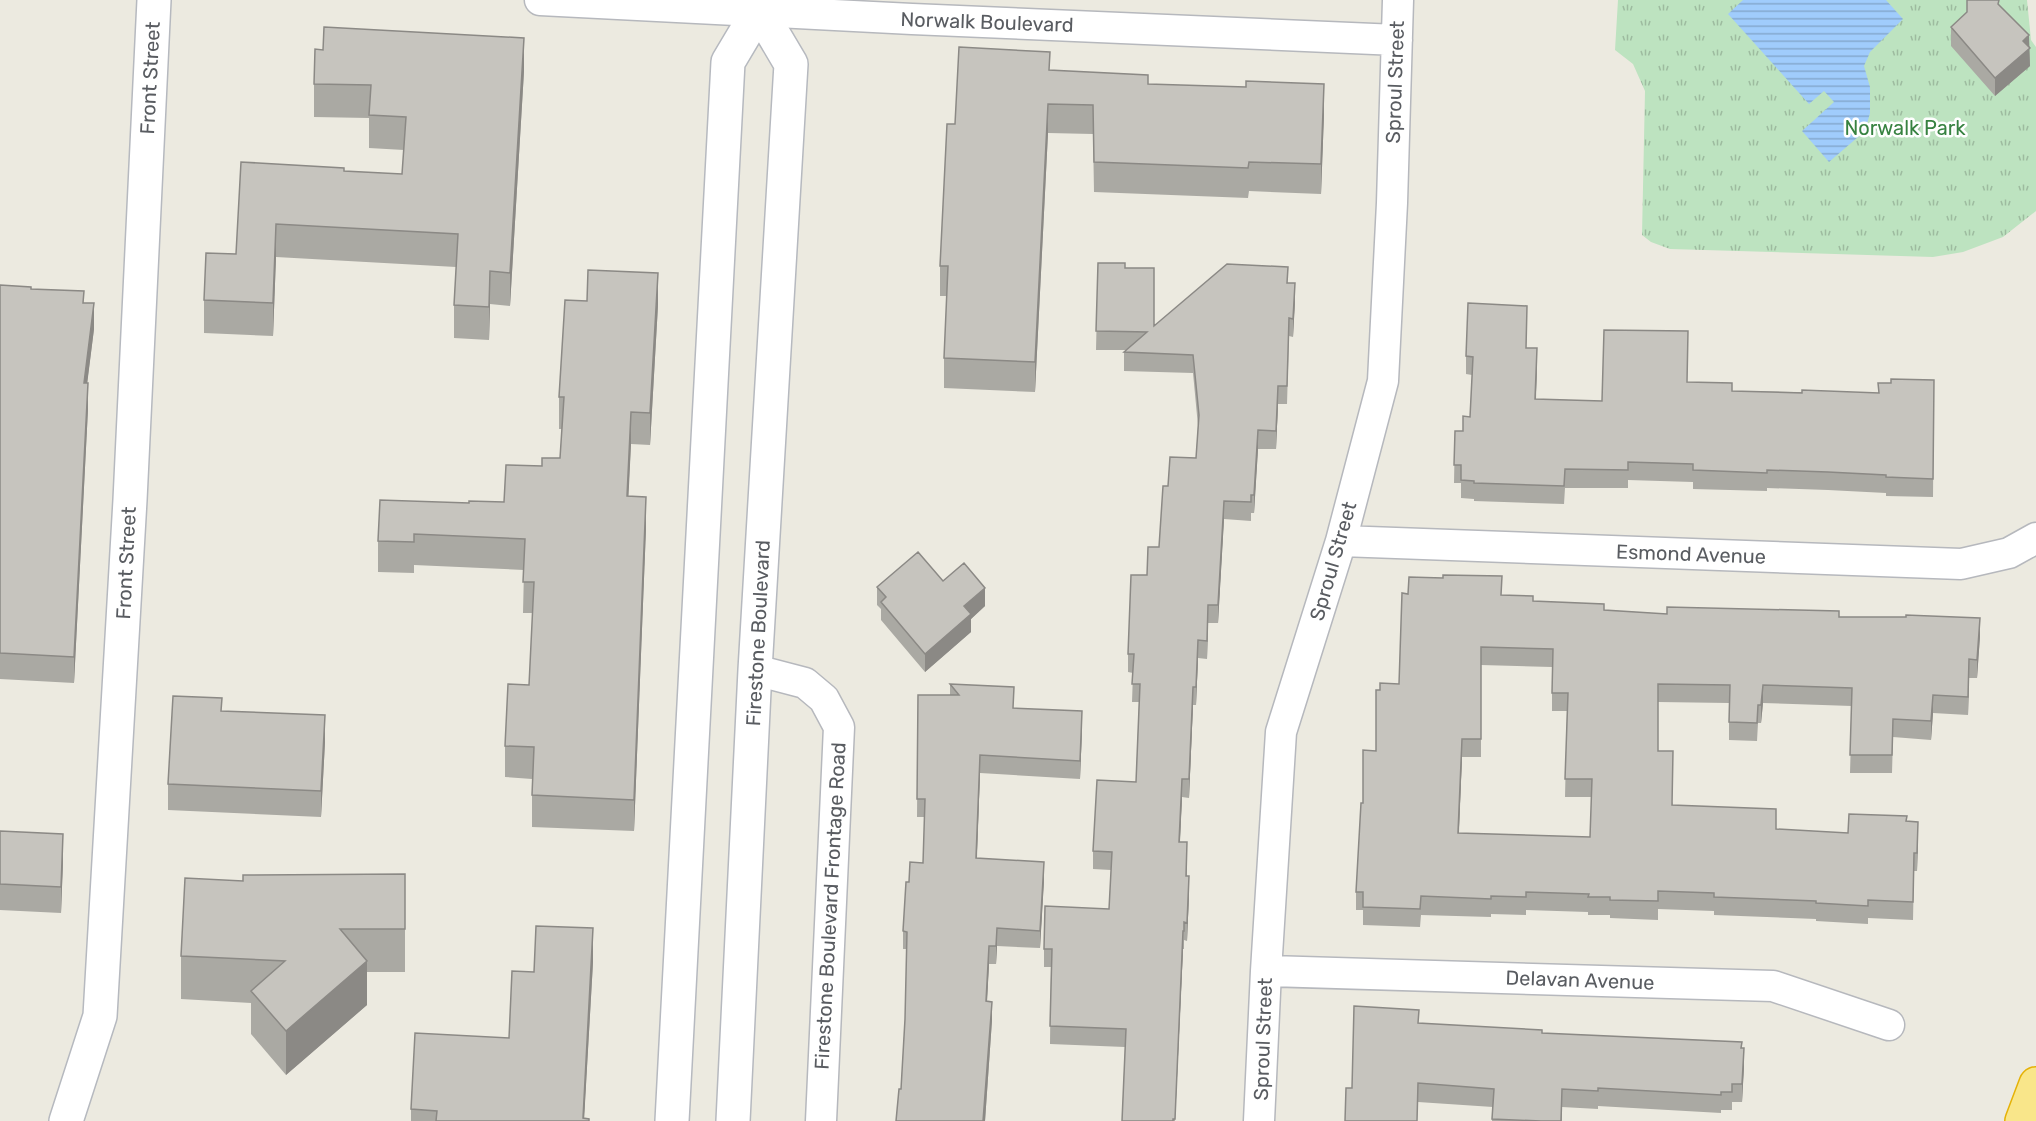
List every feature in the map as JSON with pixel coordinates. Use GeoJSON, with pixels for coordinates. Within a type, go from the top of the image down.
{"type":"FeatureCollection","features":[{"type":"Feature","properties":{"kind":"highway"},"geometry":{"type":"LineString","coordinates":[[2022,1121],[2036,1084]]}},
{"type":"Feature","properties":{"kind":"street","name":"Front Street"},"geometry":{"type":"LineString","coordinates":[[66,1121],[100,1016],[130,500],[154,0]]}},
{"type":"Feature","properties":{"kind":"street","name":"Norwalk Boulevard"},"geometry":{"type":"LineString","coordinates":[[540,0],[760,5],[912,19],[1397,40]]}},
{"type":"Feature","properties":{"kind":"street","name":"Sproul Street"},"geometry":{"type":"LineString","coordinates":[[1259,1121],[1281,732],[1341,541],[1383,381],[1398,0]]}},
{"type":"Feature","properties":{"kind":"street","name":"Firestone Boulevard"},"geometry":{"type":"LineString","coordinates":[[734,1121],[755,670],[791,64],[760,5]]}},
{"type":"Feature","properties":{"kind":"street"},"geometry":{"type":"LineString","coordinates":[[672,1121],[728,62],[760,5]]}},
{"type":"Feature","properties":{"kind":"street","name":"Esmond Avenue"},"geometry":{"type":"LineString","coordinates":[[1341,541],[1961,564],[2009,554],[2036,538]]}},
{"type":"Feature","properties":{"kind":"street","name":"Firestone Boulevard Frontage Road"},"geometry":{"type":"LineString","coordinates":[[755,670],[805,683],[824,699],[839,727],[820,1121]]}},
{"type":"Feature","properties":{"kind":"street","name":"Delavan Avenue"},"geometry":{"type":"LineString","coordinates":[[1266,971],[1773,986],[1889,1025]]}},
{"type":"Feature","properties":{"kind":"green space","name":"Norwalk Park"},"geometry":{"type":"Polygon","coordinates":[[[1618,0],[2027,0],[2031,40],[2036,47],[2036,211],[2003,237],[1963,252],[1933,257],[1670,249],[1651,242],[1642,235],[1645,91],[1633,64],[1615,50],[1618,0]]]}},
{"type":"Feature","properties":{"kind":"water"},"geometry":{"type":"Polygon","coordinates":[[[1743,0],[1886,0],[1903,19],[1870,52],[1864,66],[1870,87],[1870,113],[1865,131],[1829,162],[1802,131],[1834,102],[1824,91],[1809,104],[1728,14],[1743,0]]]}},
{"type":"Feature","properties":{"kind":"building"},"geometry":{"type":"Polygon","coordinates":[[[1967,0],[1999,0],[1998,4],[2029,35],[2023,41],[2030,48],[1995,78],[1951,27],[1967,12],[1967,0]]]}},
{"type":"Feature","properties":{"kind":"building"},"geometry":{"type":"Polygon","coordinates":[[[324,27],[524,38],[510,273],[490,271],[489,307],[454,305],[458,234],[276,224],[273,303],[204,300],[206,253],[236,254],[241,162],[402,174],[406,117],[369,115],[371,85],[314,84],[315,49],[323,50],[324,27]]]}},
{"type":"Feature","properties":{"kind":"building"},"geometry":{"type":"Polygon","coordinates":[[[959,47],[1050,52],[1049,70],[1148,75],[1148,84],[1246,87],[1246,81],[1324,84],[1321,164],[1249,162],[1248,168],[1094,162],[1093,105],[1048,104],[1035,362],[944,358],[948,266],[940,266],[947,124],[955,124],[959,47]]]}},
{"type":"Feature","properties":{"kind":"building"},"geometry":{"type":"Polygon","coordinates":[[[1098,263],[1125,263],[1125,268],[1154,268],[1154,326],[1227,264],[1288,267],[1287,283],[1295,283],[1293,319],[1289,318],[1287,386],[1278,386],[1276,431],[1258,430],[1254,495],[1251,495],[1251,502],[1224,501],[1218,605],[1208,605],[1207,641],[1198,640],[1196,687],[1193,687],[1189,779],[1182,779],[1179,842],[1187,842],[1186,876],[1189,876],[1187,923],[1184,922],[1183,931],[1175,1119],[1173,1121],[1122,1121],[1126,1029],[1050,1026],[1052,949],[1044,949],[1045,906],[1109,909],[1112,852],[1093,851],[1097,780],[1136,782],[1140,684],[1132,684],[1134,654],[1128,654],[1131,575],[1147,575],[1148,547],[1159,547],[1163,486],[1168,486],[1170,457],[1196,458],[1199,415],[1193,355],[1124,352],[1147,332],[1096,331],[1098,263]]]}},
{"type":"Feature","properties":{"kind":"building"},"geometry":{"type":"Polygon","coordinates":[[[588,270],[658,273],[650,413],[631,412],[627,496],[646,497],[634,800],[532,795],[534,747],[505,746],[508,684],[529,685],[534,582],[523,582],[525,539],[414,534],[414,542],[378,541],[380,500],[504,502],[506,465],[542,466],[542,458],[560,458],[564,397],[559,397],[565,300],[587,301],[588,270]]]}},
{"type":"Feature","properties":{"kind":"building"},"geometry":{"type":"Polygon","coordinates":[[[0,285],[84,291],[83,303],[94,303],[84,383],[88,383],[74,657],[0,653],[0,285]]]}},
{"type":"Feature","properties":{"kind":"building"},"geometry":{"type":"Polygon","coordinates":[[[1468,303],[1527,306],[1526,348],[1537,348],[1535,399],[1602,401],[1604,330],[1688,331],[1687,382],[1732,383],[1732,391],[1802,393],[1802,390],[1879,393],[1878,383],[1891,383],[1891,379],[1934,380],[1933,479],[1828,472],[1767,470],[1767,473],[1693,470],[1693,464],[1628,462],[1628,470],[1565,469],[1564,486],[1474,483],[1474,481],[1461,480],[1461,465],[1454,465],[1455,431],[1463,431],[1463,416],[1470,417],[1473,357],[1466,356],[1468,303]]]}},
{"type":"Feature","properties":{"kind":"building"},"geometry":{"type":"Polygon","coordinates":[[[918,552],[943,581],[964,563],[985,588],[964,606],[971,614],[925,654],[881,602],[886,597],[877,587],[918,552]]]}},
{"type":"Feature","properties":{"kind":"building"},"geometry":{"type":"Polygon","coordinates":[[[1443,575],[1502,576],[1501,595],[1533,596],[1533,601],[1604,604],[1604,610],[1667,614],[1667,607],[1839,611],[1839,617],[1906,617],[1906,615],[1980,618],[1977,660],[1969,659],[1968,697],[1933,695],[1931,721],[1893,719],[1892,755],[1850,755],[1852,688],[1763,685],[1761,705],[1758,705],[1757,723],[1729,722],[1730,685],[1658,684],[1658,751],[1673,751],[1672,805],[1776,809],[1776,829],[1848,833],[1849,814],[1907,816],[1906,821],[1918,822],[1917,853],[1914,853],[1913,902],[1868,900],[1868,906],[1816,903],[1816,901],[1714,897],[1714,893],[1658,891],[1658,901],[1610,900],[1610,897],[1588,897],[1589,894],[1526,892],[1526,897],[1491,896],[1491,899],[1421,896],[1420,909],[1363,907],[1363,892],[1356,892],[1361,803],[1363,803],[1363,750],[1376,751],[1376,690],[1380,690],[1380,683],[1399,684],[1402,593],[1408,594],[1409,577],[1443,578],[1443,575]],[[1481,647],[1481,739],[1462,739],[1458,833],[1590,837],[1592,779],[1565,779],[1568,693],[1552,693],[1553,649],[1481,647]]]}},
{"type":"Feature","properties":{"kind":"building"},"geometry":{"type":"Polygon","coordinates":[[[950,684],[1014,687],[1013,708],[1082,711],[1080,761],[980,755],[976,858],[1044,862],[1040,931],[997,928],[996,946],[989,946],[986,1001],[992,1002],[983,1121],[896,1121],[899,1089],[901,1089],[905,1019],[907,932],[903,931],[906,882],[909,882],[910,862],[923,863],[925,799],[917,799],[918,695],[959,695],[950,684]]]}},
{"type":"Feature","properties":{"kind":"building"},"geometry":{"type":"Polygon","coordinates":[[[173,696],[222,698],[221,711],[325,715],[321,791],[168,784],[173,696]]]}},
{"type":"Feature","properties":{"kind":"building"},"geometry":{"type":"Polygon","coordinates":[[[0,831],[63,834],[61,887],[0,884],[0,831]]]}},
{"type":"Feature","properties":{"kind":"building"},"geometry":{"type":"Polygon","coordinates":[[[405,874],[405,929],[340,929],[367,961],[286,1031],[251,991],[285,961],[181,956],[185,878],[243,881],[243,875],[405,874]]]}},
{"type":"Feature","properties":{"kind":"building"},"geometry":{"type":"Polygon","coordinates":[[[536,926],[593,928],[583,1118],[589,1121],[436,1121],[437,1111],[411,1109],[415,1033],[509,1038],[512,971],[534,972],[536,926]]]}},
{"type":"Feature","properties":{"kind":"building"},"geometry":{"type":"Polygon","coordinates":[[[1354,1006],[1419,1010],[1418,1023],[1542,1030],[1542,1033],[1742,1042],[1741,1048],[1744,1048],[1742,1084],[1732,1084],[1732,1092],[1721,1092],[1721,1095],[1598,1088],[1598,1091],[1562,1089],[1561,1121],[1541,1121],[1492,1119],[1494,1089],[1418,1083],[1417,1121],[1345,1121],[1346,1088],[1352,1088],[1354,1006]]]}}]}
